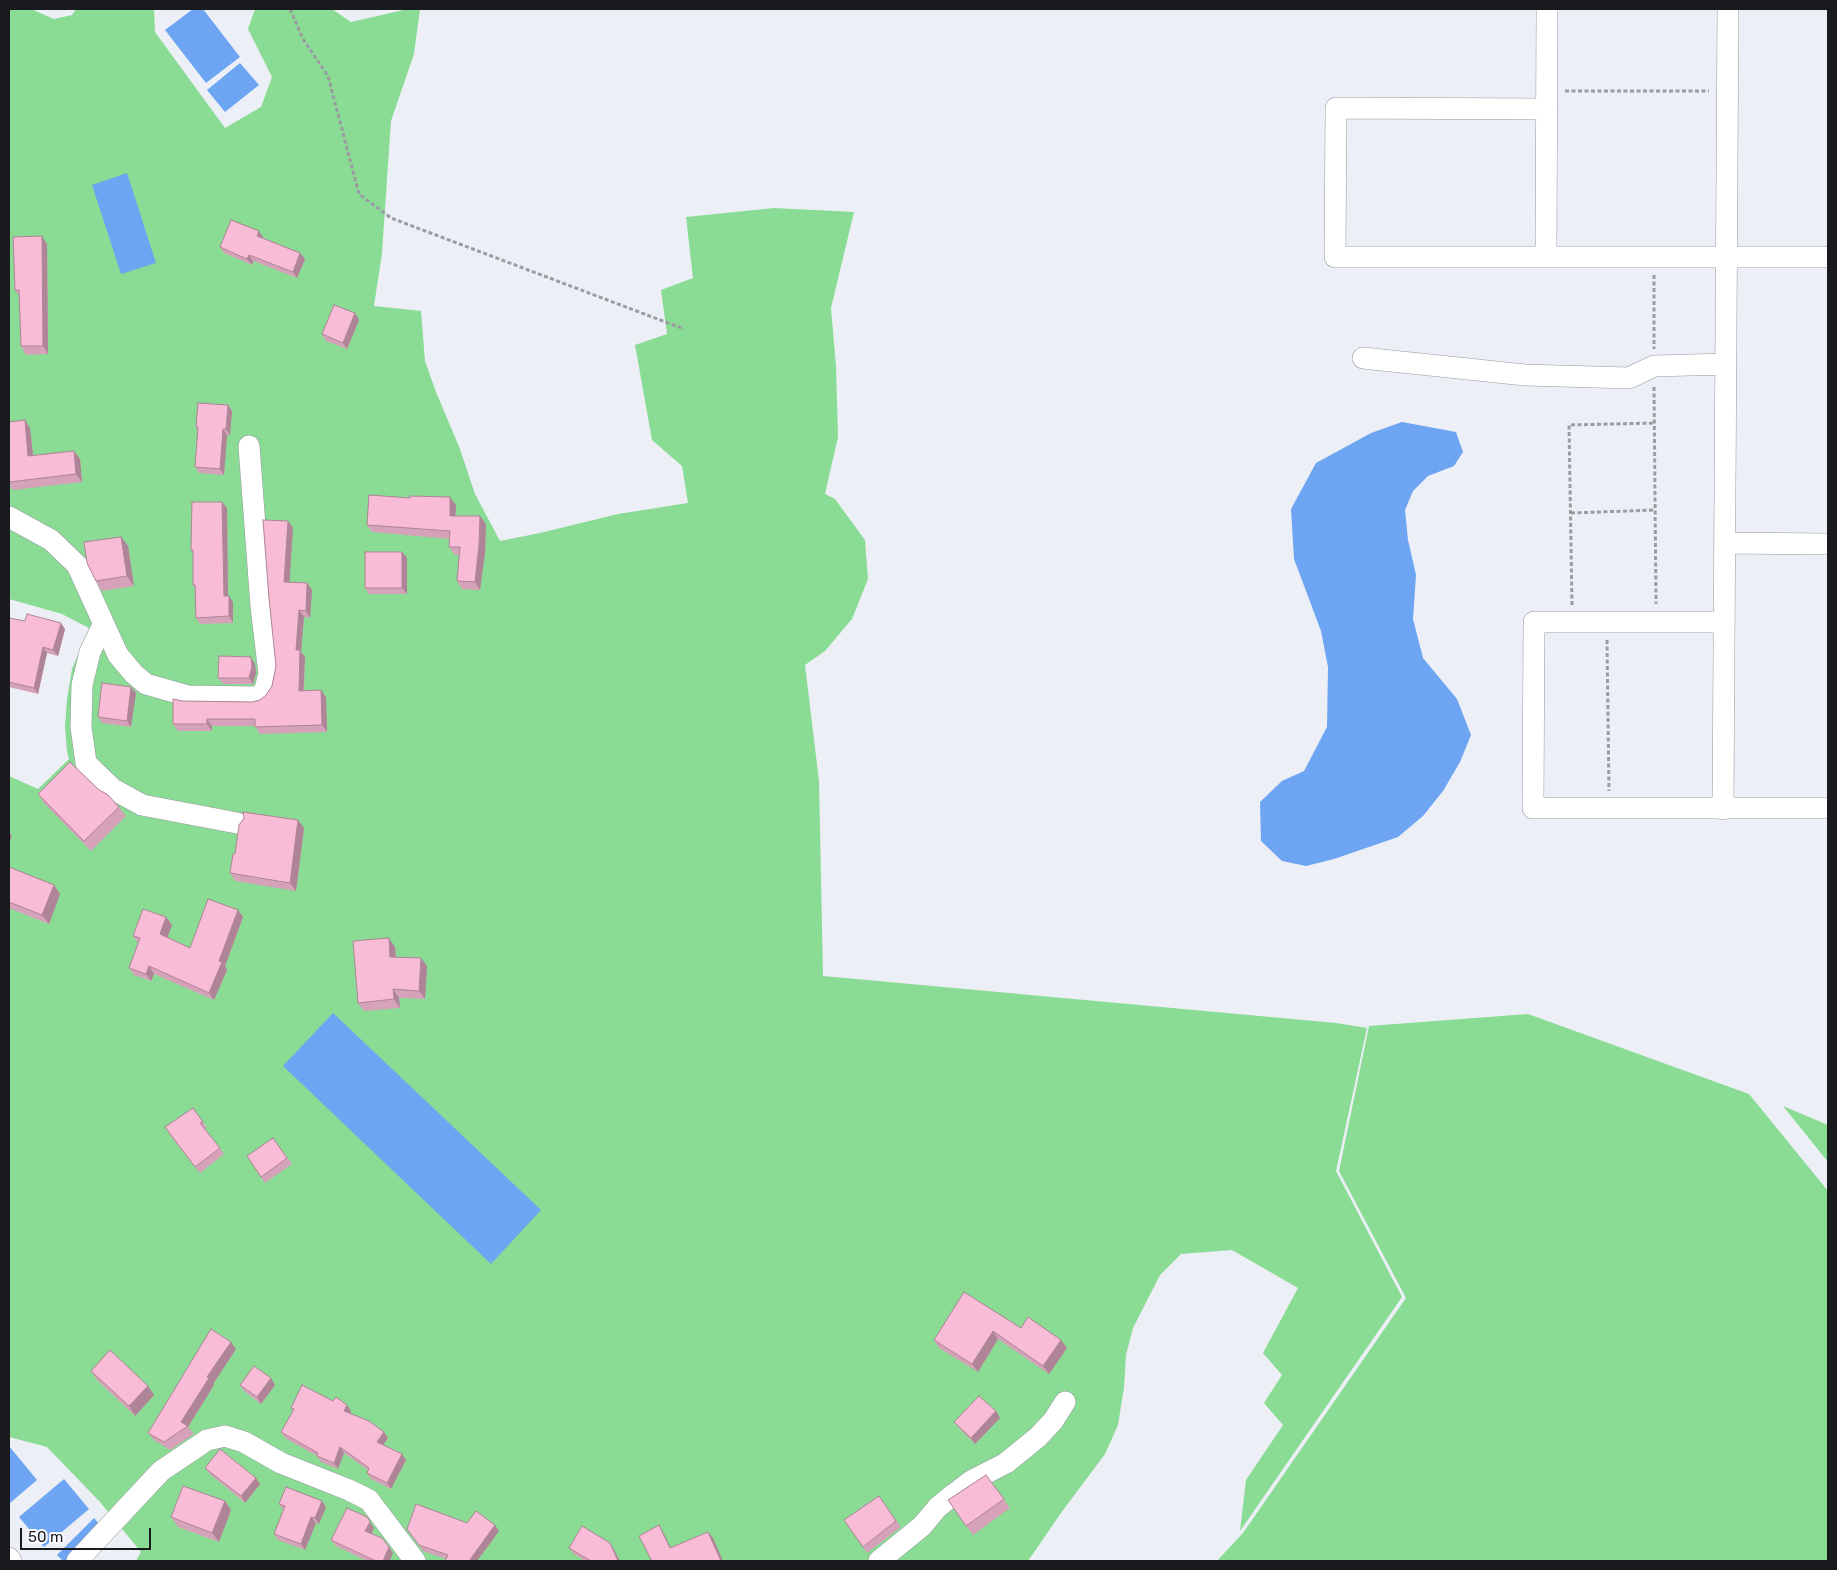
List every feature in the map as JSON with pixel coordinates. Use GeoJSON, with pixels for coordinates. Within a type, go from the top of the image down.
{"type":"FeatureCollection","features":[{"type":"Feature","properties":{"kind":"street"},"geometry":{"type":"LineString","coordinates":[[1546,257],[1547,9]]}},
{"type":"Feature","properties":{"kind":"street"},"geometry":{"type":"LineString","coordinates":[[1724,808],[1728,9]]}},
{"type":"Feature","properties":{"kind":"street"},"geometry":{"type":"LineString","coordinates":[[1547,100],[1336,108],[1335,257],[1828,257]]}},
{"type":"Feature","properties":{"kind":"street"},"geometry":{"type":"LineString","coordinates":[[1363,358],[1525,375],[1630,378],[1654,366],[1726,364]]}},
{"type":"Feature","properties":{"kind":"street"},"geometry":{"type":"LineString","coordinates":[[9,517],[51,540],[77,565],[118,654],[134,674],[146,684],[188,696],[254,697],[261,694],[265,689],[268,674],[249,446]]}},
{"type":"Feature","properties":{"kind":"street"},"geometry":{"type":"LineString","coordinates":[[1725,543],[1828,544]]}},
{"type":"Feature","properties":{"kind":"street"},"geometry":{"type":"LineString","coordinates":[[1724,622],[1534,622],[1533,808],[1828,808]]}},
{"type":"Feature","properties":{"kind":"street"},"geometry":{"type":"LineString","coordinates":[[103,625],[90,652],[82,686],[81,727],[86,763],[113,789],[142,805],[237,824]]}},
{"type":"Feature","properties":{"kind":"street"},"geometry":{"type":"LineString","coordinates":[[878,1561],[922,1526],[954,1494],[971,1481],[1006,1463],[1038,1438],[1065,1402]]}},
{"type":"Feature","properties":{"kind":"street"},"geometry":{"type":"LineString","coordinates":[[77,1561],[161,1471],[206,1440],[225,1436],[244,1442],[282,1463],[369,1500],[415,1561]]}},
{"type":"Feature","properties":{"kind":"path"},"geometry":{"type":"LineString","coordinates":[[290,9],[303,39],[328,76],[359,194],[391,218],[684,329]]}},
{"type":"Feature","properties":{"kind":"path"},"geometry":{"type":"LineString","coordinates":[[1547,100],[1727,91]]}},
{"type":"Feature","properties":{"kind":"path"},"geometry":{"type":"LineString","coordinates":[[1654,257],[1656,622]]}},
{"type":"Feature","properties":{"kind":"path"},"geometry":{"type":"LineString","coordinates":[[1573,622],[1569,424],[1655,422]]}},
{"type":"Feature","properties":{"kind":"path"},"geometry":{"type":"LineString","coordinates":[[1570,513],[1655,510]]}},
{"type":"Feature","properties":{"kind":"path"},"geometry":{"type":"LineString","coordinates":[[1607,622],[1609,808]]}},
{"type":"Feature","properties":{"kind":"green space"},"geometry":{"type":"Polygon","coordinates":[[[9,9],[31,9],[54,19],[72,15],[76,9],[154,9],[155,32],[225,128],[261,107],[272,77],[248,29],[255,9],[332,9],[351,22],[408,9],[420,9],[414,54],[391,121],[382,253],[374,306],[421,311],[425,361],[460,449],[475,494],[500,541],[618,514],[688,503],[682,466],[652,440],[635,345],[667,334],[661,290],[693,278],[686,217],[774,208],[854,212],[831,308],[836,367],[838,437],[825,494],[835,499],[865,540],[868,579],[852,619],[825,651],[805,665],[819,781],[823,976],[1336,1023],[1367,1028],[1336,1171],[1402,1297],[1240,1531],[1246,1480],[1283,1425],[1264,1403],[1282,1375],[1263,1353],[1298,1288],[1232,1250],[1181,1254],[1160,1275],[1133,1328],[1126,1355],[1124,1387],[1118,1425],[1105,1454],[1028,1561],[136,1561],[141,1552],[100,1502],[47,1447],[9,1437],[9,776],[38,789],[69,759],[65,727],[67,699],[72,669],[89,628],[62,614],[9,599],[9,9]]]}},
{"type":"Feature","properties":{"kind":"green space"},"geometry":{"type":"Polygon","coordinates":[[[1528,1014],[1749,1094],[1828,1191],[1828,1561],[1217,1561],[1243,1533],[1406,1298],[1339,1171],[1369,1026],[1528,1014]]]}},
{"type":"Feature","properties":{"kind":"green space"},"geometry":{"type":"Polygon","coordinates":[[[1783,1106],[1828,1125],[1828,1162],[1783,1106]]]}},
{"type":"Feature","properties":{"kind":"water"},"geometry":{"type":"Polygon","coordinates":[[[193,9],[203,9],[240,57],[206,83],[165,30],[193,9]]]}},
{"type":"Feature","properties":{"kind":"water"},"geometry":{"type":"Polygon","coordinates":[[[240,63],[259,85],[225,112],[207,90],[240,63]]]}},
{"type":"Feature","properties":{"kind":"water"},"geometry":{"type":"Polygon","coordinates":[[[127,173],[156,263],[121,274],[92,185],[127,173]]]}},
{"type":"Feature","properties":{"kind":"water"},"geometry":{"type":"Polygon","coordinates":[[[1402,422],[1456,432],[1463,452],[1454,466],[1428,476],[1413,491],[1405,510],[1408,540],[1416,575],[1413,619],[1423,658],[1457,699],[1471,735],[1460,762],[1443,791],[1423,816],[1398,837],[1334,859],[1306,866],[1282,861],[1261,841],[1260,802],[1282,781],[1304,771],[1327,727],[1328,667],[1321,631],[1294,559],[1291,509],[1316,463],[1371,433],[1402,422]]]}},
{"type":"Feature","properties":{"kind":"water"},"geometry":{"type":"Polygon","coordinates":[[[333,1013],[541,1210],[491,1264],[283,1066],[333,1013]]]}},
{"type":"Feature","properties":{"kind":"water"},"geometry":{"type":"Polygon","coordinates":[[[9,1446],[37,1480],[10,1503],[9,1501],[9,1446]]]}},
{"type":"Feature","properties":{"kind":"water"},"geometry":{"type":"Polygon","coordinates":[[[64,1479],[89,1509],[44,1547],[19,1517],[64,1479]]]}},
{"type":"Feature","properties":{"kind":"water"},"geometry":{"type":"Polygon","coordinates":[[[94,1518],[101,1526],[63,1561],[57,1555],[94,1518]]]}},
{"type":"Feature","properties":{"kind":"building"},"geometry":{"type":"Polygon","coordinates":[[[231,220],[259,231],[257,236],[300,253],[293,272],[249,255],[247,259],[220,247],[231,220]]]}},
{"type":"Feature","properties":{"kind":"building"},"geometry":{"type":"Polygon","coordinates":[[[42,236],[43,346],[21,346],[19,290],[15,290],[13,237],[42,236]]]}},
{"type":"Feature","properties":{"kind":"building"},"geometry":{"type":"Polygon","coordinates":[[[334,305],[355,313],[343,343],[322,334],[334,305]]]}},
{"type":"Feature","properties":{"kind":"building"},"geometry":{"type":"Polygon","coordinates":[[[198,403],[228,405],[226,429],[223,429],[220,469],[195,467],[198,403]]]}},
{"type":"Feature","properties":{"kind":"building"},"geometry":{"type":"Polygon","coordinates":[[[25,420],[28,456],[74,451],[76,474],[9,482],[9,422],[25,420]]]}},
{"type":"Feature","properties":{"kind":"building"},"geometry":{"type":"Polygon","coordinates":[[[369,495],[410,498],[410,496],[450,497],[450,516],[480,516],[475,582],[457,581],[460,547],[449,547],[450,531],[367,525],[369,495]]]}},
{"type":"Feature","properties":{"kind":"building"},"geometry":{"type":"Polygon","coordinates":[[[192,502],[222,502],[224,596],[229,596],[229,616],[196,618],[195,585],[193,585],[193,550],[191,550],[192,502]]]}},
{"type":"Feature","properties":{"kind":"building"},"geometry":{"type":"Polygon","coordinates":[[[263,520],[288,521],[284,582],[307,583],[306,611],[299,610],[296,650],[300,650],[299,691],[321,690],[322,725],[255,727],[255,719],[207,719],[207,724],[173,724],[173,699],[183,701],[252,702],[260,700],[272,686],[276,666],[263,520]]]}},
{"type":"Feature","properties":{"kind":"building"},"geometry":{"type":"Polygon","coordinates":[[[121,537],[127,576],[96,581],[87,563],[84,542],[121,537]]]}},
{"type":"Feature","properties":{"kind":"building"},"geometry":{"type":"Polygon","coordinates":[[[365,552],[402,552],[402,588],[365,588],[365,552]]]}},
{"type":"Feature","properties":{"kind":"building"},"geometry":{"type":"Polygon","coordinates":[[[27,614],[61,623],[53,650],[43,647],[34,688],[9,682],[9,618],[25,621],[27,614]]]}},
{"type":"Feature","properties":{"kind":"building"},"geometry":{"type":"Polygon","coordinates":[[[219,656],[251,657],[252,667],[249,678],[218,678],[219,656]]]}},
{"type":"Feature","properties":{"kind":"building"},"geometry":{"type":"Polygon","coordinates":[[[102,683],[131,687],[127,721],[98,717],[102,683]]]}},
{"type":"Feature","properties":{"kind":"building"},"geometry":{"type":"Polygon","coordinates":[[[70,762],[119,807],[84,841],[38,794],[70,762]]]}},
{"type":"Feature","properties":{"kind":"building"},"geometry":{"type":"Polygon","coordinates":[[[243,812],[298,820],[290,883],[230,873],[239,825],[244,818],[243,812]]]}},
{"type":"Feature","properties":{"kind":"building"},"geometry":{"type":"Polygon","coordinates":[[[9,867],[54,885],[42,915],[9,902],[9,867]]]}},
{"type":"Feature","properties":{"kind":"building"},"geometry":{"type":"Polygon","coordinates":[[[208,899],[238,910],[219,961],[222,962],[209,993],[149,966],[146,974],[129,968],[140,938],[133,936],[143,909],[166,917],[160,934],[190,948],[208,899]]]}},
{"type":"Feature","properties":{"kind":"building"},"geometry":{"type":"Polygon","coordinates":[[[389,938],[390,957],[421,958],[419,991],[393,989],[394,999],[358,1003],[353,941],[389,938]]]}},
{"type":"Feature","properties":{"kind":"building"},"geometry":{"type":"Polygon","coordinates":[[[193,1108],[203,1122],[200,1123],[220,1148],[195,1167],[165,1127],[193,1108]]]}},
{"type":"Feature","properties":{"kind":"building"},"geometry":{"type":"Polygon","coordinates":[[[273,1138],[287,1158],[261,1177],[247,1156],[273,1138]]]}},
{"type":"Feature","properties":{"kind":"building"},"geometry":{"type":"Polygon","coordinates":[[[964,1292],[1021,1328],[1028,1317],[1061,1340],[1043,1366],[993,1331],[972,1364],[934,1340],[964,1292]]]}},
{"type":"Feature","properties":{"kind":"building"},"geometry":{"type":"Polygon","coordinates":[[[211,1329],[231,1342],[207,1377],[209,1378],[181,1422],[188,1426],[164,1442],[148,1433],[211,1329]]]}},
{"type":"Feature","properties":{"kind":"building"},"geometry":{"type":"Polygon","coordinates":[[[110,1350],[148,1386],[129,1406],[91,1371],[110,1350]]]}},
{"type":"Feature","properties":{"kind":"building"},"geometry":{"type":"Polygon","coordinates":[[[254,1366],[271,1378],[257,1397],[240,1385],[254,1366]]]}},
{"type":"Feature","properties":{"kind":"building"},"geometry":{"type":"Polygon","coordinates":[[[302,1385],[333,1401],[336,1397],[347,1405],[344,1411],[369,1421],[384,1432],[377,1442],[402,1454],[387,1483],[367,1473],[369,1468],[340,1447],[334,1463],[317,1456],[318,1453],[281,1432],[294,1409],[291,1408],[302,1385]]]}},
{"type":"Feature","properties":{"kind":"building"},"geometry":{"type":"Polygon","coordinates":[[[979,1396],[996,1411],[971,1438],[954,1422],[979,1396]]]}},
{"type":"Feature","properties":{"kind":"building"},"geometry":{"type":"Polygon","coordinates":[[[220,1449],[256,1478],[241,1496],[205,1468],[220,1449]]]}},
{"type":"Feature","properties":{"kind":"building"},"geometry":{"type":"Polygon","coordinates":[[[986,1475],[1004,1499],[966,1526],[948,1500],[986,1475]]]}},
{"type":"Feature","properties":{"kind":"building"},"geometry":{"type":"Polygon","coordinates":[[[183,1486],[225,1501],[212,1533],[171,1517],[183,1486]]]}},
{"type":"Feature","properties":{"kind":"building"},"geometry":{"type":"Polygon","coordinates":[[[286,1487],[322,1501],[315,1518],[311,1517],[301,1544],[274,1534],[285,1506],[279,1504],[286,1487]]]}},
{"type":"Feature","properties":{"kind":"building"},"geometry":{"type":"Polygon","coordinates":[[[879,1496],[896,1521],[863,1547],[844,1520],[879,1496]]]}},
{"type":"Feature","properties":{"kind":"building"},"geometry":{"type":"Polygon","coordinates":[[[416,1504],[467,1523],[476,1511],[495,1525],[469,1561],[445,1561],[448,1555],[419,1545],[407,1529],[416,1504]]]}},
{"type":"Feature","properties":{"kind":"building"},"geometry":{"type":"Polygon","coordinates":[[[347,1508],[367,1517],[370,1522],[365,1531],[382,1538],[389,1547],[383,1561],[376,1561],[331,1540],[347,1508]]]}},
{"type":"Feature","properties":{"kind":"building"},"geometry":{"type":"Polygon","coordinates":[[[659,1525],[670,1548],[708,1532],[721,1561],[652,1561],[639,1536],[659,1525]]]}},
{"type":"Feature","properties":{"kind":"building"},"geometry":{"type":"Polygon","coordinates":[[[582,1526],[610,1543],[618,1561],[591,1561],[569,1548],[582,1526]]]}}]}
